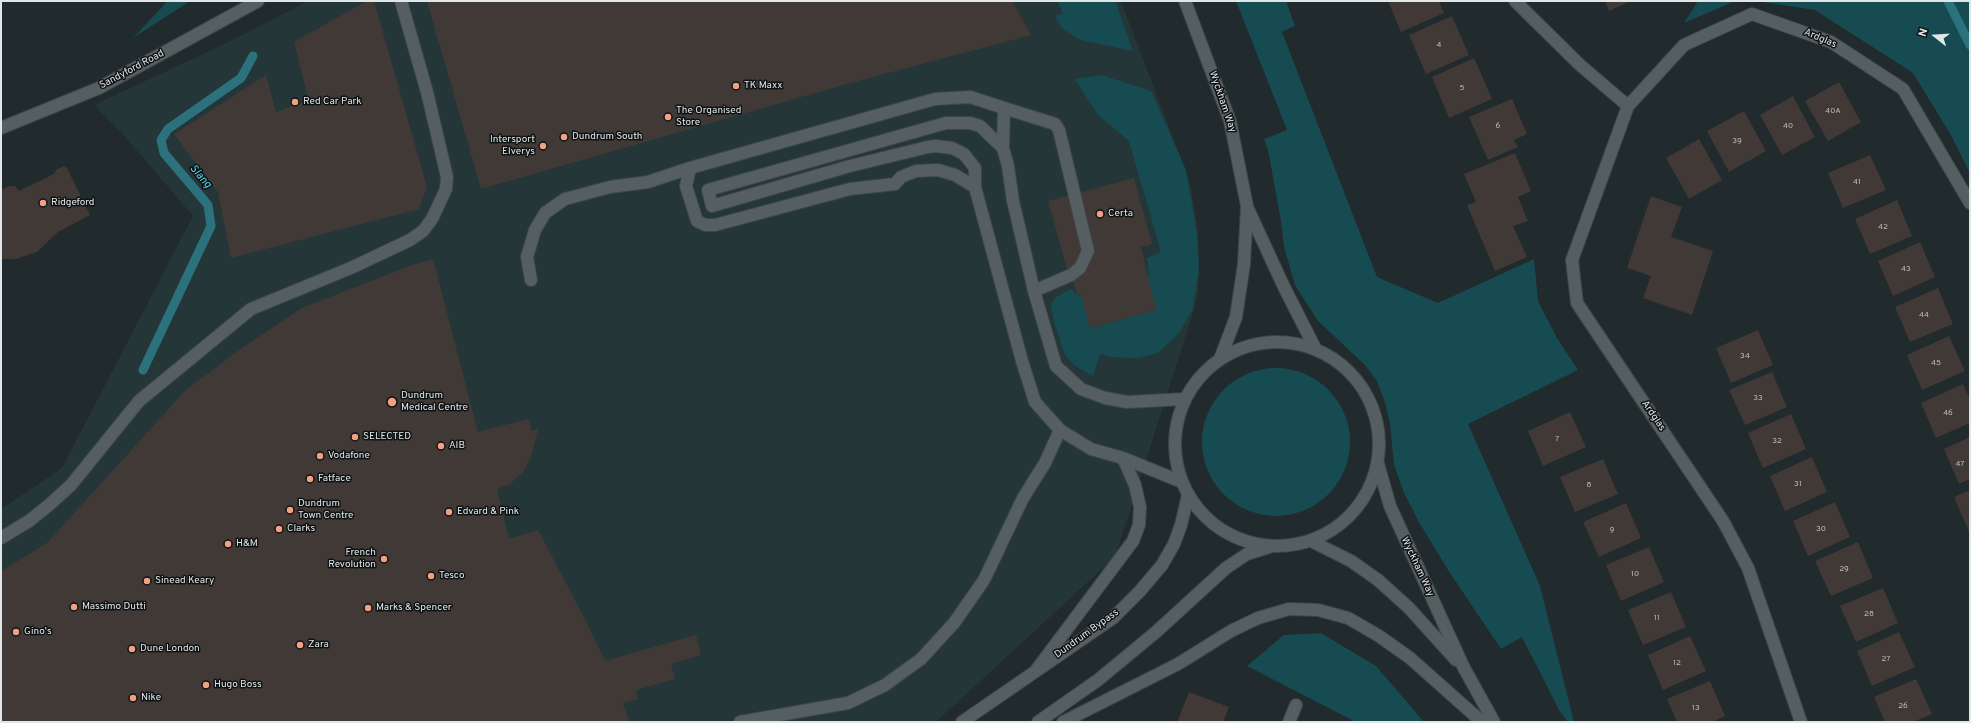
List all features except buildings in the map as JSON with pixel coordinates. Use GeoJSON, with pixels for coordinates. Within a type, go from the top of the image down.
{"type":"FeatureCollection","features":[{"type":"Feature","properties":{"kind":"main road","name":"Sandyford Road"},"geometry":{"type":"LineString","coordinates":[[1,128],[99,88],[258,1]]}},
{"type":"Feature","properties":{"kind":"main road"},"geometry":{"type":"LineString","coordinates":[[1,538],[29,521],[70,486],[139,401],[251,309],[353,267],[410,240],[423,231],[432,219],[446,189],[446,177],[427,92],[401,1]]}},
{"type":"Feature","properties":{"kind":"main road","name":"Wyckham Way"},"geometry":{"type":"LineString","coordinates":[[1185,1],[1230,121],[1247,206],[1284,287],[1315,348]]}},
{"type":"Feature","properties":{"kind":"main road"},"geometry":{"type":"LineString","coordinates":[[1515,1],[1580,65],[1628,106]]}},
{"type":"Feature","properties":{"kind":"main road","name":"Ardglas"},"geometry":{"type":"LineString","coordinates":[[1800,722],[1748,568],[1723,521],[1577,303],[1572,260],[1628,106],[1684,45],[1752,14],[1831,42],[1903,89],[1970,203]]}},
{"type":"Feature","properties":{"kind":"main road"},"geometry":{"type":"LineString","coordinates":[[531,280],[527,257],[531,240],[539,221],[545,212],[565,199],[610,187],[648,182],[690,168],[935,99],[970,97],[1054,124],[1059,130],[1088,250],[1080,268],[1071,275],[1034,290]]}},
{"type":"Feature","properties":{"kind":"main road"},"geometry":{"type":"LineString","coordinates":[[1004,108],[1003,148],[1008,166],[1012,201],[1034,290],[1056,366],[1082,389],[1104,398],[1127,402],[1185,399]]}},
{"type":"Feature","properties":{"kind":"main road"},"geometry":{"type":"LineString","coordinates":[[1003,148],[980,126],[970,123],[946,123],[708,190],[712,206],[850,166],[936,146],[952,148],[964,154],[975,168],[975,188],[1035,402],[1060,430],[1091,449],[1123,458],[1182,482]]}},
{"type":"Feature","properties":{"kind":"main road"},"geometry":{"type":"LineString","coordinates":[[690,168],[686,186],[697,221],[704,225],[715,225],[850,189],[895,184],[901,177],[916,172],[938,170],[955,175],[975,188]]}},
{"type":"Feature","properties":{"kind":"main road","name":"Wyckham Way"},"geometry":{"type":"LineString","coordinates":[[1220,359],[1236,316],[1244,264],[1247,206]]}},
{"type":"Feature","properties":{"kind":"main road"},"geometry":{"type":"LineString","coordinates":[[1038,722],[1098,680],[1156,632],[1226,568],[1247,554],[1272,547],[1292,546],[1324,536],[1347,519],[1367,494],[1378,464],[1380,432],[1371,403],[1355,376],[1330,355],[1315,348],[1289,342],[1263,342],[1244,346],[1220,359],[1204,372],[1185,399],[1177,420],[1175,441],[1177,466],[1182,482],[1188,495],[1212,524],[1230,535],[1248,542],[1272,547]]}},
{"type":"Feature","properties":{"kind":"main road"},"geometry":{"type":"LineString","coordinates":[[740,722],[848,703],[885,685],[921,659],[954,623],[984,580],[1023,498],[1045,463],[1060,430]]}},
{"type":"Feature","properties":{"kind":"main road"},"geometry":{"type":"LineString","coordinates":[[1037,669],[1133,541],[1139,525],[1140,507],[1135,485],[1123,458]]}},
{"type":"Feature","properties":{"kind":"main road","name":"Wyckham Way"},"geometry":{"type":"LineString","coordinates":[[1378,464],[1390,506],[1464,668],[1494,722]]}},
{"type":"Feature","properties":{"kind":"main road","name":"Dundrum Bypass"},"geometry":{"type":"LineString","coordinates":[[962,722],[1113,618],[1140,591],[1162,565],[1174,544],[1181,525],[1188,495]]}},
{"type":"Feature","properties":{"kind":"main road","name":"Wyckham Way"},"geometry":{"type":"LineString","coordinates":[[1311,541],[1351,561],[1378,580],[1409,608],[1464,668]]}},
{"type":"Feature","properties":{"kind":"main road"},"geometry":{"type":"LineString","coordinates":[[1063,722],[1178,664],[1231,631],[1258,618],[1289,610],[1318,610],[1348,618],[1379,636],[1410,658],[1482,722]]}},
{"type":"Feature","properties":{"kind":"main road"},"geometry":{"type":"LineString","coordinates":[[1289,722],[1296,705]]}},
{"type":"Feature","properties":{"kind":"shaded area"},"geometry":{"type":"Polygon","coordinates":[[[167,1],[190,1],[133,38],[161,8],[167,1]]]}},
{"type":"Feature","properties":{"kind":"shaded area"},"geometry":{"type":"Polygon","coordinates":[[[308,1],[1121,1],[1190,183],[1198,232],[1199,263],[1198,291],[1194,310],[1115,557],[936,722],[1,722],[1,509],[62,468],[193,216],[122,133],[94,105],[235,39],[308,1]]]}},
{"type":"Feature","properties":{"kind":"shaded area"},"geometry":{"type":"Polygon","coordinates":[[[1058,1],[1115,1],[1133,51],[1081,40],[1063,29],[1055,16],[1063,14],[1058,1]]]}},
{"type":"Feature","properties":{"kind":"shaded area"},"geometry":{"type":"Polygon","coordinates":[[[1236,1],[1286,1],[1295,26],[1282,32],[1377,277],[1438,303],[1534,259],[1538,301],[1557,338],[1578,370],[1468,424],[1540,586],[1574,722],[1568,722],[1559,710],[1522,637],[1501,649],[1448,570],[1419,522],[1404,493],[1394,465],[1390,423],[1377,381],[1365,365],[1318,321],[1295,285],[1284,247],[1281,221],[1268,150],[1264,139],[1287,130],[1236,1]]]}},
{"type":"Feature","properties":{"kind":"shaded area"},"geometry":{"type":"Polygon","coordinates":[[[1698,1],[1735,1],[1684,23],[1698,1]]]}},
{"type":"Feature","properties":{"kind":"shaded area"},"geometry":{"type":"Polygon","coordinates":[[[1756,1],[1970,1],[1970,173],[1952,137],[1913,73],[1815,10],[1756,1]]]}},
{"type":"Feature","properties":{"kind":"shaded area"},"geometry":{"type":"Polygon","coordinates":[[[1101,75],[1151,91],[1186,170],[1197,234],[1199,272],[1192,311],[1179,333],[1158,353],[1137,358],[1113,357],[1100,354],[1093,376],[1074,365],[1065,355],[1054,322],[1051,305],[1055,298],[1071,289],[1077,295],[1081,294],[1091,328],[1156,310],[1147,276],[1149,275],[1147,258],[1161,252],[1129,141],[1098,115],[1075,79],[1101,75]]]}},
{"type":"Feature","properties":{"kind":"shaded area"},"geometry":{"type":"Polygon","coordinates":[[[1283,368],[1298,371],[1311,376],[1329,389],[1342,407],[1345,414],[1349,427],[1349,457],[1345,470],[1342,477],[1329,495],[1311,508],[1304,511],[1291,515],[1269,516],[1254,513],[1241,508],[1223,495],[1210,477],[1207,470],[1203,457],[1202,435],[1205,420],[1210,407],[1223,389],[1241,376],[1248,373],[1261,369],[1283,368]]]}},
{"type":"Feature","properties":{"kind":"shaded area"},"geometry":{"type":"Polygon","coordinates":[[[1321,633],[1376,666],[1424,722],[1352,722],[1352,720],[1247,666],[1284,635],[1321,633]]]}},
{"type":"Feature","properties":{"kind":"waterway","name":"Slang"},"geometry":{"type":"LineString","coordinates":[[1948,1],[1970,45]]}},
{"type":"Feature","properties":{"kind":"waterway","name":"Slang"},"geometry":{"type":"LineString","coordinates":[[143,370],[211,226],[208,205],[164,153],[161,140],[168,129],[241,78],[253,56]]}},
{"type":"Feature","properties":{"kind":"place","name":"TK Maxx"},"geometry":{"type":"Point","coordinates":[736,86]}},
{"type":"Feature","properties":{"kind":"place","name":"Red Car Park"},"geometry":{"type":"Point","coordinates":[295,102]}},
{"type":"Feature","properties":{"kind":"place","name":"The Organised Store"},"geometry":{"type":"Point","coordinates":[668,117]}},
{"type":"Feature","properties":{"kind":"place","name":"Dundrum South"},"geometry":{"type":"Point","coordinates":[564,137]}},
{"type":"Feature","properties":{"kind":"place","name":"Intersport Elverys"},"geometry":{"type":"Point","coordinates":[543,146]}},
{"type":"Feature","properties":{"kind":"place","name":"Ridgeford"},"geometry":{"type":"Point","coordinates":[43,203]}},
{"type":"Feature","properties":{"kind":"place","name":"Certa"},"geometry":{"type":"Point","coordinates":[1100,214]}},
{"type":"Feature","properties":{"kind":"place","name":"Dundrum Medical Centre"},"geometry":{"type":"Point","coordinates":[392,402]}},
{"type":"Feature","properties":{"kind":"place","name":"SELECTED"},"geometry":{"type":"Point","coordinates":[355,437]}},
{"type":"Feature","properties":{"kind":"place","name":"AIB"},"geometry":{"type":"Point","coordinates":[441,446]}},
{"type":"Feature","properties":{"kind":"place","name":"Vodafone"},"geometry":{"type":"Point","coordinates":[320,456]}},
{"type":"Feature","properties":{"kind":"place","name":"Fatface"},"geometry":{"type":"Point","coordinates":[310,479]}},
{"type":"Feature","properties":{"kind":"place","name":"Dundrum Town Centre"},"geometry":{"type":"Point","coordinates":[290,510]}},
{"type":"Feature","properties":{"kind":"place","name":"Edvard & Pink"},"geometry":{"type":"Point","coordinates":[449,512]}},
{"type":"Feature","properties":{"kind":"place","name":"Clarks"},"geometry":{"type":"Point","coordinates":[279,529]}},
{"type":"Feature","properties":{"kind":"place","name":"H&M"},"geometry":{"type":"Point","coordinates":[228,544]}},
{"type":"Feature","properties":{"kind":"place","name":"French Revolution"},"geometry":{"type":"Point","coordinates":[384,559]}},
{"type":"Feature","properties":{"kind":"place","name":"Tesco"},"geometry":{"type":"Point","coordinates":[431,576]}},
{"type":"Feature","properties":{"kind":"place","name":"Sinead Keary"},"geometry":{"type":"Point","coordinates":[147,581]}},
{"type":"Feature","properties":{"kind":"place","name":"Massimo Dutti"},"geometry":{"type":"Point","coordinates":[74,607]}},
{"type":"Feature","properties":{"kind":"place","name":"Marks & Spencer"},"geometry":{"type":"Point","coordinates":[368,608]}},
{"type":"Feature","properties":{"kind":"place","name":"Gino's"},"geometry":{"type":"Point","coordinates":[16,632]}},
{"type":"Feature","properties":{"kind":"place","name":"Zara"},"geometry":{"type":"Point","coordinates":[300,645]}},
{"type":"Feature","properties":{"kind":"place","name":"Dune London"},"geometry":{"type":"Point","coordinates":[132,649]}},
{"type":"Feature","properties":{"kind":"place","name":"Hugo Boss"},"geometry":{"type":"Point","coordinates":[206,685]}},
{"type":"Feature","properties":{"kind":"place","name":"Nike"},"geometry":{"type":"Point","coordinates":[133,698]}}]}
